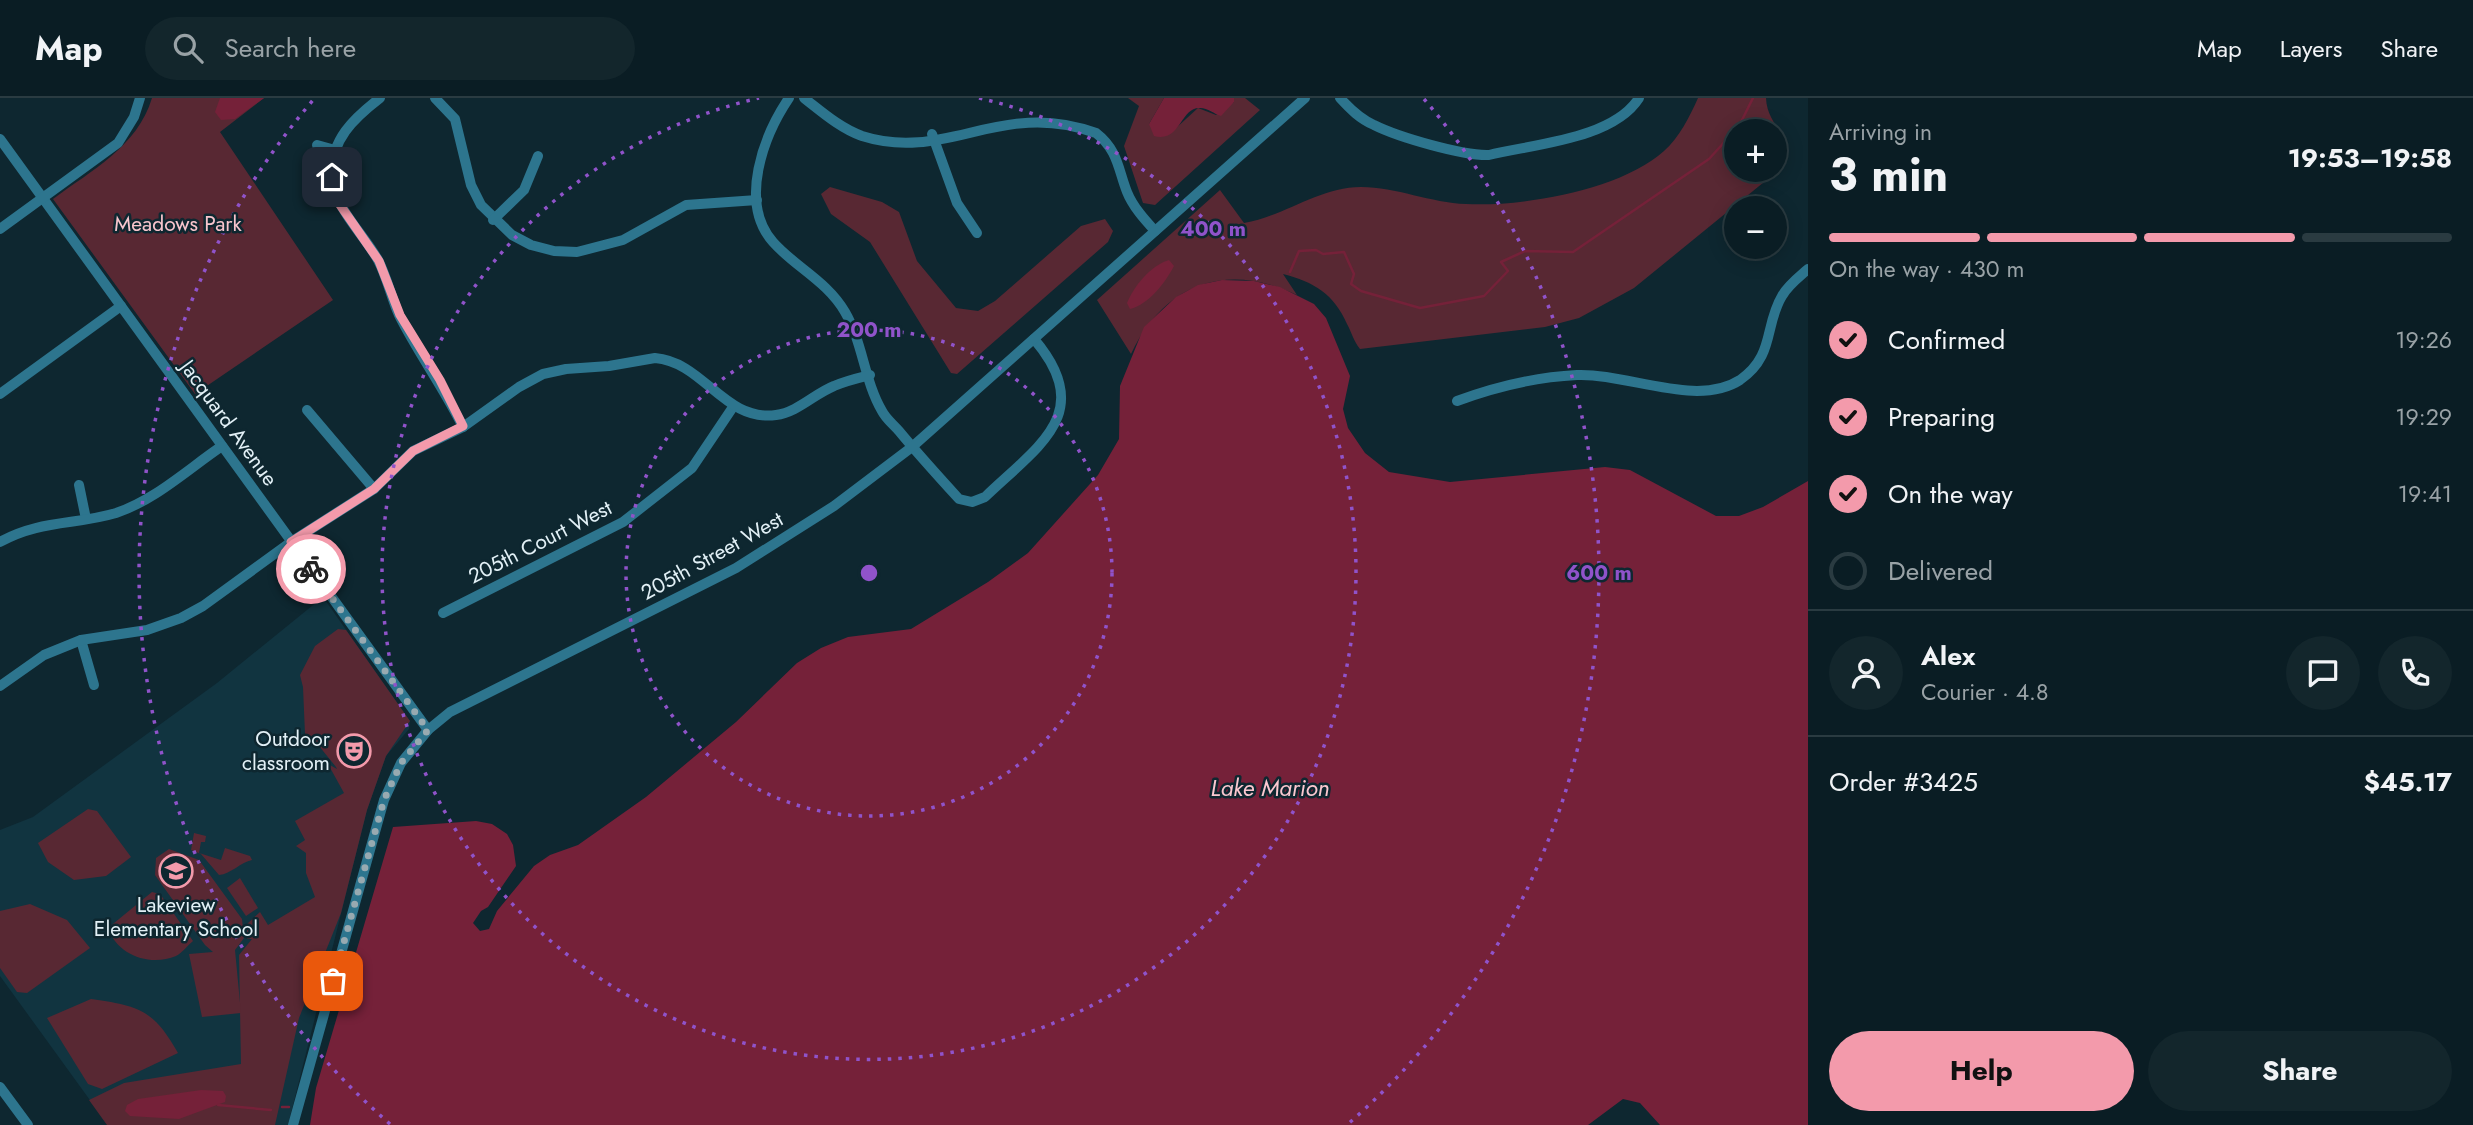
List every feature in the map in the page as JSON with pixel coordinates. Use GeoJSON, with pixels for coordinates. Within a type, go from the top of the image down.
{"type":"FeatureCollection","features":[{"type":"Feature","properties":{"kind":"street"},"geometry":{"type":"LineString","coordinates":[[0,229],[118,143],[134,117],[140,98]]}},
{"type":"Feature","properties":{"kind":"street"},"geometry":{"type":"LineString","coordinates":[[380,98],[351,121],[335,150],[332,177],[338,202],[379,261],[400,315],[440,380],[463,426]]}},
{"type":"Feature","properties":{"kind":"street"},"geometry":{"type":"LineString","coordinates":[[435,98],[455,118],[471,185],[493,220],[512,236],[531,246],[577,252],[623,240],[686,205],[757,200]]}},
{"type":"Feature","properties":{"kind":"street"},"geometry":{"type":"LineString","coordinates":[[789,98],[765,142],[758,172],[757,200],[761,222],[772,242],[818,278],[844,309],[858,337],[882,412],[959,499],[972,502],[985,497],[1046,439],[1060,414],[1063,395],[1059,375],[1051,359],[1034,339]]}},
{"type":"Feature","properties":{"kind":"street"},"geometry":{"type":"LineString","coordinates":[[804,98],[835,123],[863,136],[898,141],[932,134],[955,124]]}},
{"type":"Feature","properties":{"kind":"street","name":"205th Street West"},"geometry":{"type":"LineString","coordinates":[[293,1125],[384,800],[401,763],[428,730],[474,697],[736,568],[834,506],[912,447],[1305,98]]}},
{"type":"Feature","properties":{"kind":"street"},"geometry":{"type":"LineString","coordinates":[[1340,98],[1355,114],[1375,126],[1472,155],[1489,155],[1602,129],[1631,110],[1639,98]]}},
{"type":"Feature","properties":{"kind":"street"},"geometry":{"type":"LineString","coordinates":[[1060,113],[1084,124],[1108,144],[1121,166],[1133,204],[1155,231]]}},
{"type":"Feature","properties":{"kind":"street"},"geometry":{"type":"LineString","coordinates":[[932,134],[957,203],[977,233]]}},
{"type":"Feature","properties":{"kind":"street","name":"Jacquard Avenue"},"geometry":{"type":"LineString","coordinates":[[0,139],[428,730]]}},
{"type":"Feature","properties":{"kind":"street"},"geometry":{"type":"LineString","coordinates":[[317,145],[335,150]]}},
{"type":"Feature","properties":{"kind":"street"},"geometry":{"type":"LineString","coordinates":[[493,220],[524,190],[538,156]]}},
{"type":"Feature","properties":{"kind":"street"},"geometry":{"type":"LineString","coordinates":[[1457,401],[1495,389],[1578,375],[1615,377],[1690,391],[1729,386],[1759,361],[1770,339],[1782,296],[1808,269]]}},
{"type":"Feature","properties":{"kind":"street"},"geometry":{"type":"LineString","coordinates":[[0,394],[121,306]]}},
{"type":"Feature","properties":{"kind":"street"},"geometry":{"type":"LineString","coordinates":[[0,686],[44,655],[81,640],[147,630],[181,618],[374,489],[413,451],[463,426],[519,387],[543,374],[655,358],[683,365],[733,407],[755,416],[779,415],[833,386],[870,375]]}},
{"type":"Feature","properties":{"kind":"street","name":"205th Court West"},"geometry":{"type":"LineString","coordinates":[[443,613],[623,522],[692,468],[733,407]]}},
{"type":"Feature","properties":{"kind":"street"},"geometry":{"type":"LineString","coordinates":[[307,410],[374,489]]}},
{"type":"Feature","properties":{"kind":"street"},"geometry":{"type":"LineString","coordinates":[[0,542],[46,524],[115,513],[144,501],[222,446]]}},
{"type":"Feature","properties":{"kind":"street"},"geometry":{"type":"LineString","coordinates":[[79,485],[86,519]]}},
{"type":"Feature","properties":{"kind":"street"},"geometry":{"type":"LineString","coordinates":[[81,640],[94,685]]}},
{"type":"Feature","properties":{"kind":"street"},"geometry":{"type":"LineString","coordinates":[[0,1087],[28,1125]]}},
{"type":"Feature","properties":{"kind":"shaded area","name":"Lakeview Elementary School"},"geometry":{"type":"Polygon","coordinates":[[[323,597],[410,721],[409,729],[386,756],[367,810],[288,1125],[108,1125],[0,976],[0,830],[33,817],[217,683],[323,597]]]}},
{"type":"Feature","properties":{"kind":"green space","name":"Meadows Park"},"geometry":{"type":"Polygon","coordinates":[[[152,98],[264,98],[220,132],[333,300],[195,394],[53,199],[98,167],[124,144],[136,130],[152,98]]]}},
{"type":"Feature","properties":{"kind":"green space"},"geometry":{"type":"Polygon","coordinates":[[[1128,98],[1164,98],[1149,124],[1175,129],[1198,108],[1216,115],[1234,102],[1234,98],[1245,98],[1260,110],[1155,205],[1143,203],[1124,146],[1139,106],[1128,98]]]}},
{"type":"Feature","properties":{"kind":"green space"},"geometry":{"type":"Polygon","coordinates":[[[1698,98],[1766,98],[1772,119],[1724,119],[1724,182],[1764,182],[1747,196],[1724,196],[1724,215],[1634,288],[1579,318],[1545,327],[1360,349],[1342,314],[1329,297],[1313,285],[1283,274],[1297,295],[1271,285],[1246,280],[1222,280],[1179,296],[1161,310],[1131,354],[1097,300],[1220,190],[1244,223],[1346,188],[1374,188],[1466,204],[1542,199],[1597,186],[1645,165],[1675,140],[1698,98]]]}},
{"type":"Feature","properties":{"kind":"green space"},"geometry":{"type":"Polygon","coordinates":[[[830,187],[882,202],[899,212],[917,261],[956,308],[978,311],[995,301],[1081,226],[1105,219],[1113,231],[1108,242],[957,374],[951,373],[870,242],[831,214],[821,194],[830,187]]]}},
{"type":"Feature","properties":{"kind":"green space"},"geometry":{"type":"Polygon","coordinates":[[[338,629],[346,630],[410,721],[386,756],[367,810],[341,913],[299,1018],[275,1125],[107,1125],[89,1100],[124,1083],[241,1064],[239,955],[252,939],[247,939],[247,924],[260,912],[268,925],[315,897],[306,873],[306,853],[296,846],[305,840],[295,821],[344,793],[328,764],[337,769],[336,767],[315,741],[305,734],[300,675],[315,646],[338,629]]]}},
{"type":"Feature","properties":{"kind":"green space"},"geometry":{"type":"Polygon","coordinates":[[[88,809],[97,811],[131,857],[106,876],[74,880],[48,862],[38,843],[88,809]]]}},
{"type":"Feature","properties":{"kind":"green space"},"geometry":{"type":"Polygon","coordinates":[[[194,833],[206,836],[205,842],[201,842],[199,853],[221,860],[225,848],[250,856],[252,860],[219,875],[201,854],[191,850],[194,833]]]}},
{"type":"Feature","properties":{"kind":"green space"},"geometry":{"type":"Polygon","coordinates":[[[169,849],[199,860],[242,919],[244,938],[235,950],[241,1013],[202,1017],[189,954],[213,952],[205,945],[155,875],[156,858],[169,849]]]}},
{"type":"Feature","properties":{"kind":"green space"},"geometry":{"type":"Polygon","coordinates":[[[240,878],[258,908],[246,916],[227,888],[240,878]]]}},
{"type":"Feature","properties":{"kind":"green space"},"geometry":{"type":"Polygon","coordinates":[[[152,892],[160,894],[193,941],[178,955],[166,959],[145,959],[127,952],[112,937],[108,928],[152,892]]]}},
{"type":"Feature","properties":{"kind":"green space"},"geometry":{"type":"Polygon","coordinates":[[[30,904],[67,920],[90,948],[27,993],[17,992],[0,968],[0,911],[30,904]]]}},
{"type":"Feature","properties":{"kind":"green space"},"geometry":{"type":"Polygon","coordinates":[[[91,999],[121,1004],[143,1012],[161,1027],[178,1053],[102,1089],[88,1084],[47,1018],[91,999]]]}},
{"type":"Feature","properties":{"kind":"water"},"geometry":{"type":"Polygon","coordinates":[[[220,98],[264,98],[235,119],[221,120],[215,112],[220,98]]]}},
{"type":"Feature","properties":{"kind":"water"},"geometry":{"type":"Polygon","coordinates":[[[1164,98],[1234,98],[1234,102],[1221,116],[1203,108],[1193,109],[1170,134],[1163,137],[1154,136],[1149,124],[1164,98]]]}},
{"type":"Feature","properties":{"kind":"water"},"geometry":{"type":"Polygon","coordinates":[[[1169,260],[1174,266],[1161,286],[1144,303],[1130,309],[1127,303],[1138,284],[1155,267],[1169,260]]]}},
{"type":"Feature","properties":{"kind":"water","name":"Lake Marion"},"geometry":{"type":"Polygon","coordinates":[[[1222,280],[1254,281],[1280,287],[1314,304],[1326,318],[1350,376],[1343,409],[1348,428],[1365,453],[1389,472],[1450,482],[1605,467],[1630,470],[1716,516],[1739,516],[1763,507],[1808,481],[1808,1125],[1660,1125],[1640,1103],[1623,1099],[1588,1125],[310,1125],[316,1088],[393,827],[476,821],[492,824],[507,834],[513,845],[516,866],[488,907],[481,911],[473,923],[480,931],[489,929],[497,911],[534,866],[550,855],[578,845],[646,797],[736,722],[797,663],[821,648],[848,637],[911,629],[988,582],[1028,553],[1098,475],[1119,439],[1120,386],[1144,327],[1176,297],[1198,285],[1222,280]]]}},
{"type":"Feature","properties":{"kind":"water"},"geometry":{"type":"Polygon","coordinates":[[[201,1090],[223,1091],[225,1102],[179,1119],[130,1116],[125,1111],[127,1105],[138,1099],[201,1090]]]}},
{"type":"Feature","properties":{"kind":"waterway"},"geometry":{"type":"LineString","coordinates":[[1290,272],[1299,251],[1316,250],[1323,254],[1344,252],[1354,274],[1351,284],[1361,291],[1420,308],[1484,296],[1508,271],[1501,262],[1525,251],[1573,252],[1709,159],[1739,126],[1753,98]]}},
{"type":"Feature","properties":{"kind":"waterway"},"geometry":{"type":"LineString","coordinates":[[218,1105],[271,1110]]}},
{"type":"Feature","properties":{"kind":"waterway"},"geometry":{"type":"LineString","coordinates":[[282,1107],[289,1107]]}},
{"type":"Feature","properties":{"kind":"way so far"},"geometry":{"type":"LineString","coordinates":[[311,569],[428,730],[401,763],[384,800],[333,981]]}},
{"type":"Feature","properties":{"kind":"place","name":"Outdoor classroom"},"geometry":{"type":"Point","coordinates":[354,751]}},
{"type":"Feature","properties":{"kind":"place","name":"Lakeview Elementary School"},"geometry":{"type":"Point","coordinates":[176,871]}},
{"type":"Feature","properties":{"kind":"route"},"geometry":{"type":"LineString","coordinates":[[311,569],[291,542],[374,489],[413,451],[463,426],[440,380],[400,315],[379,261],[338,202],[332,177]]}}]}
